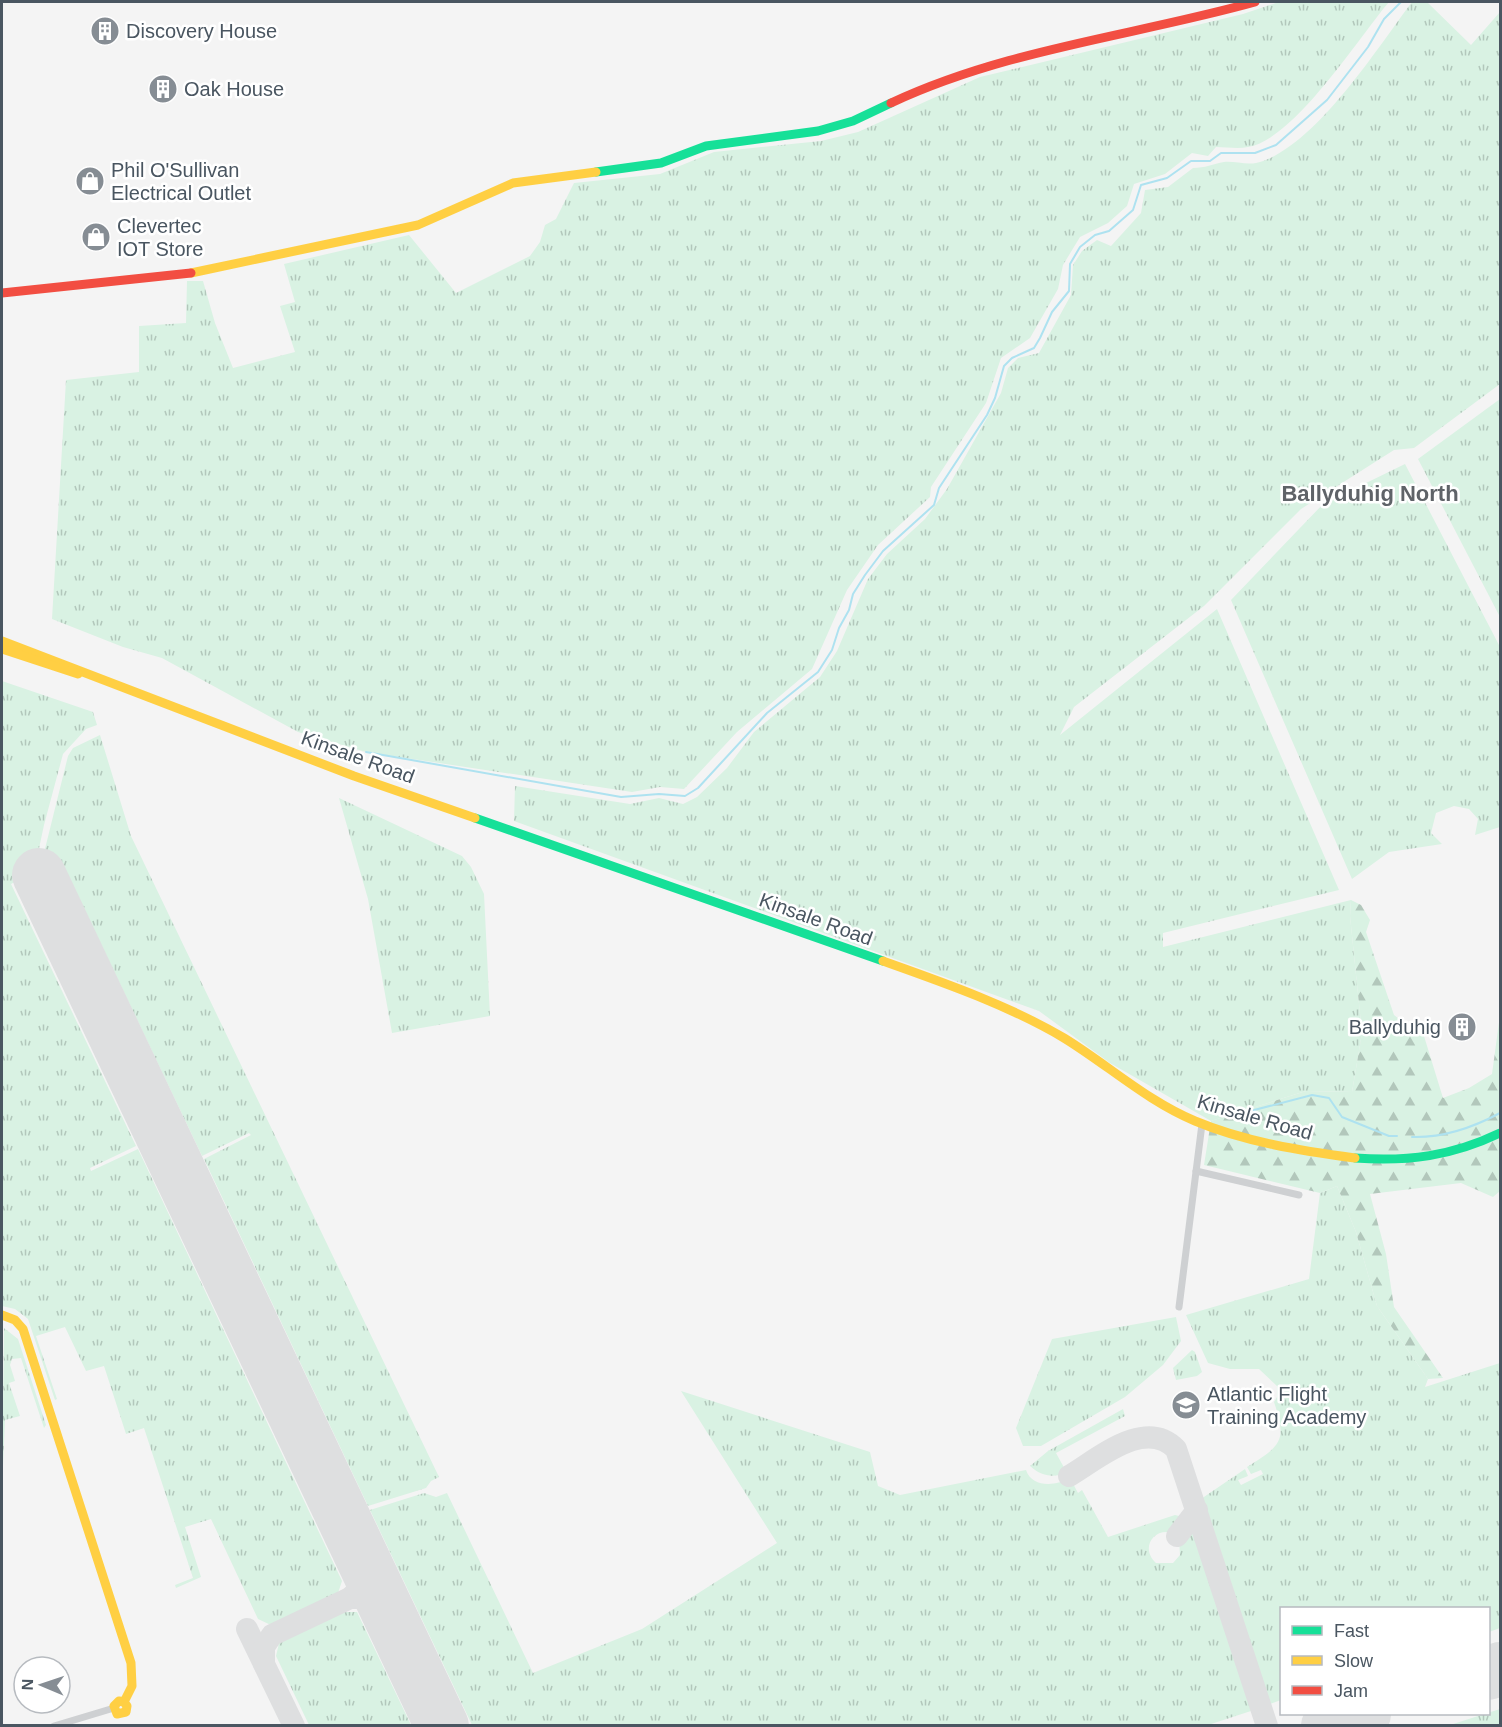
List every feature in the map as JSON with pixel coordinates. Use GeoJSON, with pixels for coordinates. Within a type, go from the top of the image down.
{"type":"FeatureCollection","features":[{"type":"Feature","properties":{"kind":"street"},"geometry":{"type":"LineString","coordinates":[[2,293],[201,272],[392,232],[418,225],[513,183],[661,163],[706,146],[789,137],[818,131],[853,121],[951,76],[1110,34],[1202,17],[1255,2]]}},
{"type":"Feature","properties":{"kind":"street","name":"Kinsale Road"},"geometry":{"type":"LineString","coordinates":[[2,641],[73,666],[109,683]]}},
{"type":"Feature","properties":{"kind":"street","name":"Kinsale Road"},"geometry":{"type":"LineString","coordinates":[[2,649],[109,683],[354,776],[989,1001],[1062,1038],[1160,1102],[1202,1124],[1291,1148],[1384,1162],[1419,1161],[1441,1157],[1500,1133]]}},
{"type":"Feature","properties":{"kind":"street"},"geometry":{"type":"LineString","coordinates":[[1179,1307],[1202,1124]]}},
{"type":"Feature","properties":{"kind":"street"},"geometry":{"type":"LineString","coordinates":[[1197,1171],[1299,1195]]}},
{"type":"Feature","properties":{"kind":"street"},"geometry":{"type":"LineString","coordinates":[[2,1316],[15,1320],[23,1329],[131,1663],[133,1685],[124,1702],[127,1708],[123,1714],[117,1714],[114,1708],[54,1725]]}},
{"type":"Feature","properties":{"kind":"green space"},"geometry":{"type":"Polygon","coordinates":[[[1279,2],[1389,2],[1324,85],[1285,126],[1266,140],[1248,147],[1216,147],[1208,156],[1192,153],[1165,174],[1134,184],[1127,206],[1108,223],[1080,237],[1063,265],[1058,289],[1030,338],[1001,358],[986,403],[931,487],[930,497],[878,545],[847,590],[812,669],[737,732],[684,789],[660,787],[632,792],[366,752],[298,732],[162,658],[123,647],[52,619],[66,380],[139,372],[139,326],[186,323],[187,281],[203,281],[215,323],[233,368],[295,352],[280,306],[295,302],[284,264],[409,235],[456,293],[530,256],[540,242],[545,225],[556,219],[574,183],[660,174],[714,152],[821,141],[858,132],[980,77],[1243,14],[1279,2]]]}},
{"type":"Feature","properties":{"kind":"green space"},"geometry":{"type":"Polygon","coordinates":[[[1412,2],[1427,2],[1471,45],[1500,12],[1500,384],[1414,448],[1394,450],[1301,509],[1204,606],[1074,707],[1060,735],[1217,609],[1339,890],[1163,933],[1163,947],[1351,900],[1350,916],[1362,1033],[1352,1092],[1306,1091],[1211,1121],[1110,1063],[1039,1011],[514,821],[515,786],[630,804],[659,798],[683,804],[697,797],[727,768],[754,732],[820,677],[837,651],[868,579],[887,554],[925,519],[947,489],[1001,393],[1008,368],[1018,358],[1039,353],[1071,295],[1073,265],[1082,251],[1097,240],[1111,246],[1141,213],[1145,190],[1168,187],[1193,168],[1224,162],[1256,163],[1278,154],[1300,139],[1343,94],[1412,2]]]}},
{"type":"Feature","properties":{"kind":"green space"},"geometry":{"type":"Polygon","coordinates":[[[1500,399],[1500,617],[1418,459],[1500,399]]]}},
{"type":"Feature","properties":{"kind":"green space"},"geometry":{"type":"Polygon","coordinates":[[[1405,464],[1500,647],[1500,827],[1475,835],[1478,819],[1469,809],[1454,806],[1436,813],[1431,833],[1442,844],[1389,852],[1352,879],[1231,600],[1323,504],[1405,464]]]}},
{"type":"Feature","properties":{"kind":"green space"},"geometry":{"type":"Polygon","coordinates":[[[2,681],[93,712],[97,725],[86,729],[63,754],[34,872],[11,884],[136,1146],[90,1168],[91,1171],[138,1149],[342,1581],[337,1596],[273,1626],[258,1619],[211,1519],[185,1527],[201,1577],[176,1588],[175,1585],[193,1578],[144,1428],[126,1434],[104,1366],[86,1371],[65,1327],[36,1336],[57,1399],[55,1400],[28,1319],[15,1309],[2,1306],[2,681]]]}},
{"type":"Feature","properties":{"kind":"green space"},"geometry":{"type":"Polygon","coordinates":[[[100,735],[131,836],[439,1477],[431,1481],[426,1488],[368,1506],[204,1159],[251,1135],[249,1133],[202,1156],[61,860],[40,869],[68,756],[73,748],[100,735]]]}},
{"type":"Feature","properties":{"kind":"green space"},"geometry":{"type":"Polygon","coordinates":[[[339,798],[462,856],[471,867],[484,894],[490,1016],[392,1033],[368,899],[339,798]]]}},
{"type":"Feature","properties":{"kind":"green space"},"geometry":{"type":"Polygon","coordinates":[[[1351,900],[1361,905],[1370,920],[1366,932],[1394,1015],[1403,1022],[1420,1023],[1443,1098],[1469,1088],[1492,1074],[1500,1015],[1500,1191],[1493,1197],[1461,1183],[1370,1194],[1386,1254],[1394,1307],[1443,1378],[1428,1379],[1377,1306],[1356,1232],[1337,1186],[1320,1193],[1204,1165],[1211,1121],[1306,1091],[1352,1092],[1362,1033],[1350,916],[1351,900]]]}},
{"type":"Feature","properties":{"kind":"green space"},"geometry":{"type":"Polygon","coordinates":[[[1337,1186],[1356,1232],[1377,1306],[1428,1379],[1425,1387],[1500,1363],[1500,1628],[1490,1632],[1490,1607],[1280,1607],[1280,1700],[1267,1705],[1201,1499],[1245,1469],[1248,1476],[1238,1480],[1241,1485],[1263,1474],[1261,1470],[1251,1474],[1247,1467],[1268,1453],[1278,1441],[1280,1426],[1274,1402],[1277,1397],[1277,1386],[1259,1369],[1230,1369],[1208,1363],[1186,1315],[1309,1279],[1320,1193],[1337,1186]]]}},
{"type":"Feature","properties":{"kind":"green space"},"geometry":{"type":"Polygon","coordinates":[[[1176,1317],[1181,1341],[1163,1365],[1125,1397],[1041,1446],[1023,1446],[1016,1428],[1052,1339],[1176,1317]]]}},
{"type":"Feature","properties":{"kind":"green space"},"geometry":{"type":"Polygon","coordinates":[[[4,1328],[18,1339],[46,1425],[44,1428],[21,1358],[12,1359],[10,1365],[15,1381],[9,1383],[20,1416],[5,1420],[2,1489],[4,1328]]]}},
{"type":"Feature","properties":{"kind":"green space"},"geometry":{"type":"Polygon","coordinates":[[[1192,1350],[1195,1352],[1202,1372],[1197,1376],[1176,1380],[1173,1368],[1192,1350]]]}},
{"type":"Feature","properties":{"kind":"green space"},"geometry":{"type":"Polygon","coordinates":[[[681,1391],[870,1452],[878,1486],[900,1495],[1026,1470],[1033,1480],[1039,1483],[1052,1484],[1070,1478],[1078,1493],[1082,1490],[1108,1537],[1175,1515],[1187,1518],[1173,1533],[1160,1533],[1155,1536],[1151,1540],[1149,1552],[1156,1563],[1173,1563],[1180,1555],[1179,1539],[1192,1522],[1195,1526],[1254,1710],[1205,1726],[472,1725],[370,1510],[424,1493],[436,1497],[447,1493],[533,1673],[642,1629],[777,1543],[681,1391]]]}},
{"type":"Feature","properties":{"kind":"green space"},"geometry":{"type":"Polygon","coordinates":[[[1123,1409],[1125,1416],[1056,1453],[1067,1473],[1047,1475],[1030,1466],[1048,1451],[1123,1409]]]}},
{"type":"Feature","properties":{"kind":"green space"},"geometry":{"type":"Polygon","coordinates":[[[341,1612],[357,1612],[411,1725],[309,1725],[276,1656],[280,1639],[341,1612]]]}},
{"type":"Feature","properties":{"kind":"green space"},"geometry":{"type":"Polygon","coordinates":[[[1500,1709],[1500,1725],[1450,1725],[1481,1715],[1490,1715],[1490,1712],[1500,1709]]]}},
{"type":"Feature","properties":{"kind":"waterway"},"geometry":{"type":"LineString","coordinates":[[366,752],[621,797],[659,794],[685,796],[698,788],[767,713],[818,672],[832,650],[839,628],[849,610],[853,594],[865,575],[883,551],[934,505],[939,488],[987,415],[995,398],[1004,366],[1012,358],[1034,348],[1052,312],[1069,291],[1070,264],[1080,247],[1095,235],[1109,231],[1133,210],[1141,185],[1167,178],[1191,161],[1210,161],[1221,153],[1255,153],[1276,145],[1327,100],[1368,47],[1384,19],[1401,2]]}},
{"type":"Feature","properties":{"kind":"waterway"},"geometry":{"type":"LineString","coordinates":[[1235,1115],[1312,1095],[1329,1098],[1342,1117],[1389,1136],[1397,1136]]}},
{"type":"Feature","properties":{"kind":"waterway"},"geometry":{"type":"LineString","coordinates":[[1412,1137],[1435,1136],[1458,1131],[1500,1113]]}},
{"type":"Feature","properties":{"kind":"taxiway"},"geometry":{"type":"LineString","coordinates":[[1069,1476],[1107,1452],[1136,1439],[1150,1437],[1164,1440],[1176,1449],[1267,1726]]}},
{"type":"Feature","properties":{"kind":"taxiway"},"geometry":{"type":"LineString","coordinates":[[1177,1536],[1197,1510]]}},
{"type":"Feature","properties":{"kind":"taxiway"},"geometry":{"type":"LineString","coordinates":[[264,1664],[264,1647],[272,1635],[355,1594],[363,1580],[362,1558]]}},
{"type":"Feature","properties":{"kind":"taxiway"},"geometry":{"type":"LineString","coordinates":[[350,1598],[370,1598],[388,1612]]}},
{"type":"Feature","properties":{"kind":"taxiway"},"geometry":{"type":"LineString","coordinates":[[247,1629],[294,1726]]}},
{"type":"Feature","properties":{"kind":"runway"},"geometry":{"type":"LineString","coordinates":[[39,875],[442,1726]]}},
{"type":"Feature","properties":{"kind":"runway"},"geometry":{"type":"LineString","coordinates":[[1490,1672],[1500,1669]]}},
{"type":"Feature","properties":{"kind":"runway"},"geometry":{"type":"LineString","coordinates":[[1328,1726],[1361,1715]]}},
{"type":"Feature","properties":{"kind":"traffic: fast"},"geometry":{"type":"LineString","coordinates":[[596,172],[661,163],[706,146],[818,131],[853,121],[891,103]]}},
{"type":"Feature","properties":{"kind":"traffic: fast"},"geometry":{"type":"LineString","coordinates":[[475,818],[883,961]]}},
{"type":"Feature","properties":{"kind":"traffic: fast"},"geometry":{"type":"LineString","coordinates":[[1355,1158],[1393,1159],[1429,1156],[1465,1147],[1500,1133]]}},
{"type":"Feature","properties":{"kind":"traffic: slow"},"geometry":{"type":"LineString","coordinates":[[191,273],[418,225],[513,183],[596,172]]}},
{"type":"Feature","properties":{"kind":"traffic: slow"},"geometry":{"type":"LineString","coordinates":[[2,641],[354,776],[475,818]]}},
{"type":"Feature","properties":{"kind":"traffic: slow"},"geometry":{"type":"LineString","coordinates":[[2,649],[78,674]]}},
{"type":"Feature","properties":{"kind":"traffic: slow"},"geometry":{"type":"LineString","coordinates":[[883,961],[976,995],[1043,1026],[1080,1048],[1160,1103],[1195,1121],[1254,1140],[1294,1149],[1355,1158]]}},
{"type":"Feature","properties":{"kind":"traffic: slow"},"geometry":{"type":"LineString","coordinates":[[2,1315],[15,1320],[23,1329],[131,1663],[132,1686],[124,1702],[119,1701],[114,1706],[117,1714],[126,1712],[127,1706],[124,1702]]}},
{"type":"Feature","properties":{"kind":"traffic: jam"},"geometry":{"type":"LineString","coordinates":[[891,103],[979,69],[1025,56],[1255,2]]}},
{"type":"Feature","properties":{"kind":"traffic: jam"},"geometry":{"type":"LineString","coordinates":[[2,293],[191,273]]}},
{"type":"Feature","properties":{"kind":"place","name":"Discovery House"},"geometry":{"type":"Point","coordinates":[105,31]}},
{"type":"Feature","properties":{"kind":"place","name":"Oak House"},"geometry":{"type":"Point","coordinates":[163,89]}},
{"type":"Feature","properties":{"kind":"place","name":"Phil O'Sullivan Electrical Outlet"},"geometry":{"type":"Point","coordinates":[90,181]}},
{"type":"Feature","properties":{"kind":"place","name":"Clevertec IOT Store"},"geometry":{"type":"Point","coordinates":[96,237]}},
{"type":"Feature","properties":{"kind":"place","name":"Ballyduhig"},"geometry":{"type":"Point","coordinates":[1462,1027]}},
{"type":"Feature","properties":{"kind":"place","name":"Atlantic Flight Training Academy"},"geometry":{"type":"Point","coordinates":[1186,1405]}},
{"type":"Feature","properties":{"kind":"district","name":"Ballyduhig North"},"geometry":{"type":"Point","coordinates":[1370,493]}}]}
